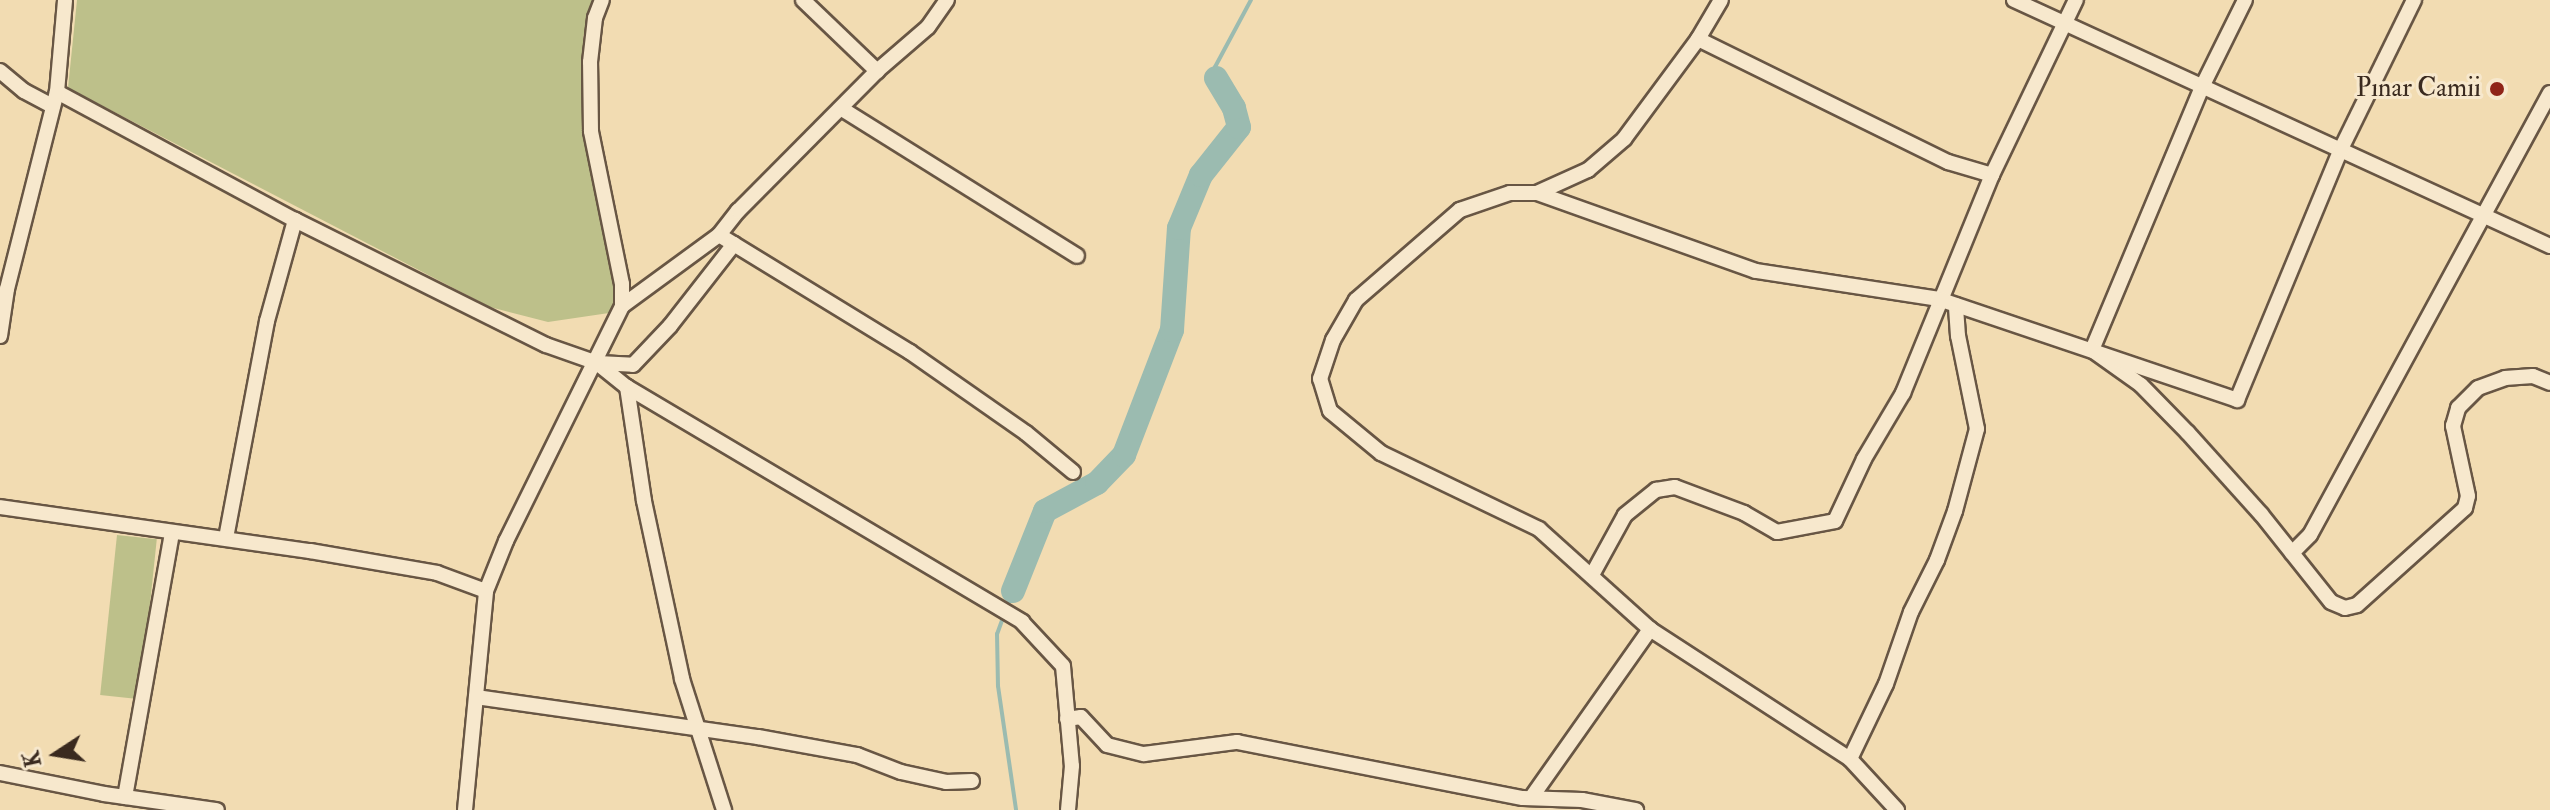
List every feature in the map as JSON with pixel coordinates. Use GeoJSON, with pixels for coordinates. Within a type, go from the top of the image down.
{"type":"FeatureCollection","features":[{"type":"Feature","properties":{"kind":"street"},"geometry":{"type":"LineString","coordinates":[[0,336],[7,289],[54,99],[65,0]]}},
{"type":"Feature","properties":{"kind":"street"},"geometry":{"type":"LineString","coordinates":[[465,810],[486,591],[506,541],[597,363],[622,306],[622,284],[591,131],[590,62],[595,18],[602,0]]}},
{"type":"Feature","properties":{"kind":"street"},"geometry":{"type":"LineString","coordinates":[[803,0],[877,71]]}},
{"type":"Feature","properties":{"kind":"street"},"geometry":{"type":"LineString","coordinates":[[622,306],[719,235],[738,211],[877,71],[928,27],[947,0]]}},
{"type":"Feature","properties":{"kind":"street"},"geometry":{"type":"LineString","coordinates":[[1537,193],[1588,170],[1624,139],[1698,39],[1721,0]]}},
{"type":"Feature","properties":{"kind":"street"},"geometry":{"type":"LineString","coordinates":[[2014,0],[2550,246]]}},
{"type":"Feature","properties":{"kind":"street"},"geometry":{"type":"LineString","coordinates":[[1592,575],[1625,515],[1656,490],[1675,487],[1744,513],[1777,532],[1797,531],[1835,521],[1864,459],[1903,393],[1992,175],[2076,0]]}},
{"type":"Feature","properties":{"kind":"street"},"geometry":{"type":"LineString","coordinates":[[2092,350],[2202,87],[2245,0]]}},
{"type":"Feature","properties":{"kind":"street"},"geometry":{"type":"LineString","coordinates":[[1897,810],[1850,759],[1650,629],[1539,529],[1381,453],[1330,411],[1320,379],[1333,340],[1356,300],[1460,210],[1510,193],[1537,193],[1756,271],[1939,299],[2237,400],[2341,149],[2414,0]]}},
{"type":"Feature","properties":{"kind":"street"},"geometry":{"type":"LineString","coordinates":[[1698,39],[1948,162],[1992,175]]}},
{"type":"Feature","properties":{"kind":"street"},"geometry":{"type":"LineString","coordinates":[[0,71],[24,91],[54,99],[546,345],[597,363],[633,365],[670,326],[734,244]]}},
{"type":"Feature","properties":{"kind":"street"},"geometry":{"type":"LineString","coordinates":[[2292,553],[2310,535],[2550,93]]}},
{"type":"Feature","properties":{"kind":"street"},"geometry":{"type":"LineString","coordinates":[[842,109],[1077,256]]}},
{"type":"Feature","properties":{"kind":"street"},"geometry":{"type":"LineString","coordinates":[[226,538],[267,321],[295,220]]}},
{"type":"Feature","properties":{"kind":"street"},"geometry":{"type":"LineString","coordinates":[[719,235],[910,352],[1026,433],[1073,472]]}},
{"type":"Feature","properties":{"kind":"street"},"geometry":{"type":"LineString","coordinates":[[1850,759],[1886,684],[1911,612],[1937,560],[1955,511],[1977,429],[1958,336],[1956,305]]}},
{"type":"Feature","properties":{"kind":"street"},"geometry":{"type":"LineString","coordinates":[[2092,350],[2141,385],[2188,433],[2331,602],[2345,608],[2357,605],[2465,508],[2468,496],[2453,426],[2458,408],[2478,388],[2505,378],[2533,376],[2550,383]]}},
{"type":"Feature","properties":{"kind":"street"},"geometry":{"type":"LineString","coordinates":[[597,363],[627,387],[1022,622],[1063,666],[1072,766],[1068,810]]}},
{"type":"Feature","properties":{"kind":"street"},"geometry":{"type":"LineString","coordinates":[[627,387],[644,501],[697,729],[724,810]]}},
{"type":"Feature","properties":{"kind":"street"},"geometry":{"type":"LineString","coordinates":[[0,507],[226,538],[437,573],[486,591]]}},
{"type":"Feature","properties":{"kind":"street"},"geometry":{"type":"LineString","coordinates":[[125,797],[172,533]]}},
{"type":"Feature","properties":{"kind":"street"},"geometry":{"type":"LineString","coordinates":[[1531,798],[1650,629]]}},
{"type":"Feature","properties":{"kind":"street"},"geometry":{"type":"LineString","coordinates":[[476,697],[857,755],[901,772],[946,782],[972,781]]}},
{"type":"Feature","properties":{"kind":"street"},"geometry":{"type":"LineString","coordinates":[[1067,719],[1081,717],[1107,745],[1144,754],[1237,742],[1531,798],[1582,800],[1636,810]]}},
{"type":"Feature","properties":{"kind":"street"},"geometry":{"type":"LineString","coordinates":[[0,773],[125,797],[217,810]]}},
{"type":"Feature","properties":{"kind":"green space"},"geometry":{"type":"Polygon","coordinates":[[[77,0],[595,0],[583,37],[586,118],[620,301],[609,313],[548,322],[490,307],[68,88],[77,0]]]}},
{"type":"Feature","properties":{"kind":"green space"},"geometry":{"type":"Polygon","coordinates":[[[117,535],[157,539],[140,699],[100,695],[117,535]]]}},
{"type":"Feature","properties":{"kind":"waterway"},"geometry":{"type":"LineString","coordinates":[[1216,78],[1215,67],[1251,0]]}},
{"type":"Feature","properties":{"kind":"waterway"},"geometry":{"type":"LineString","coordinates":[[1013,591],[1045,511],[1097,483],[1124,455],[1172,330],[1179,228],[1201,175],[1239,127],[1234,108],[1216,78]]}},
{"type":"Feature","properties":{"kind":"waterway"},"geometry":{"type":"LineString","coordinates":[[1007,607],[1013,591]]}},
{"type":"Feature","properties":{"kind":"waterway"},"geometry":{"type":"LineString","coordinates":[[1004,615],[997,634],[998,686],[1016,810]]}},
{"type":"Feature","properties":{"kind":"place","name":"Pınar Camii"},"geometry":{"type":"Point","coordinates":[2497,89]}}]}
